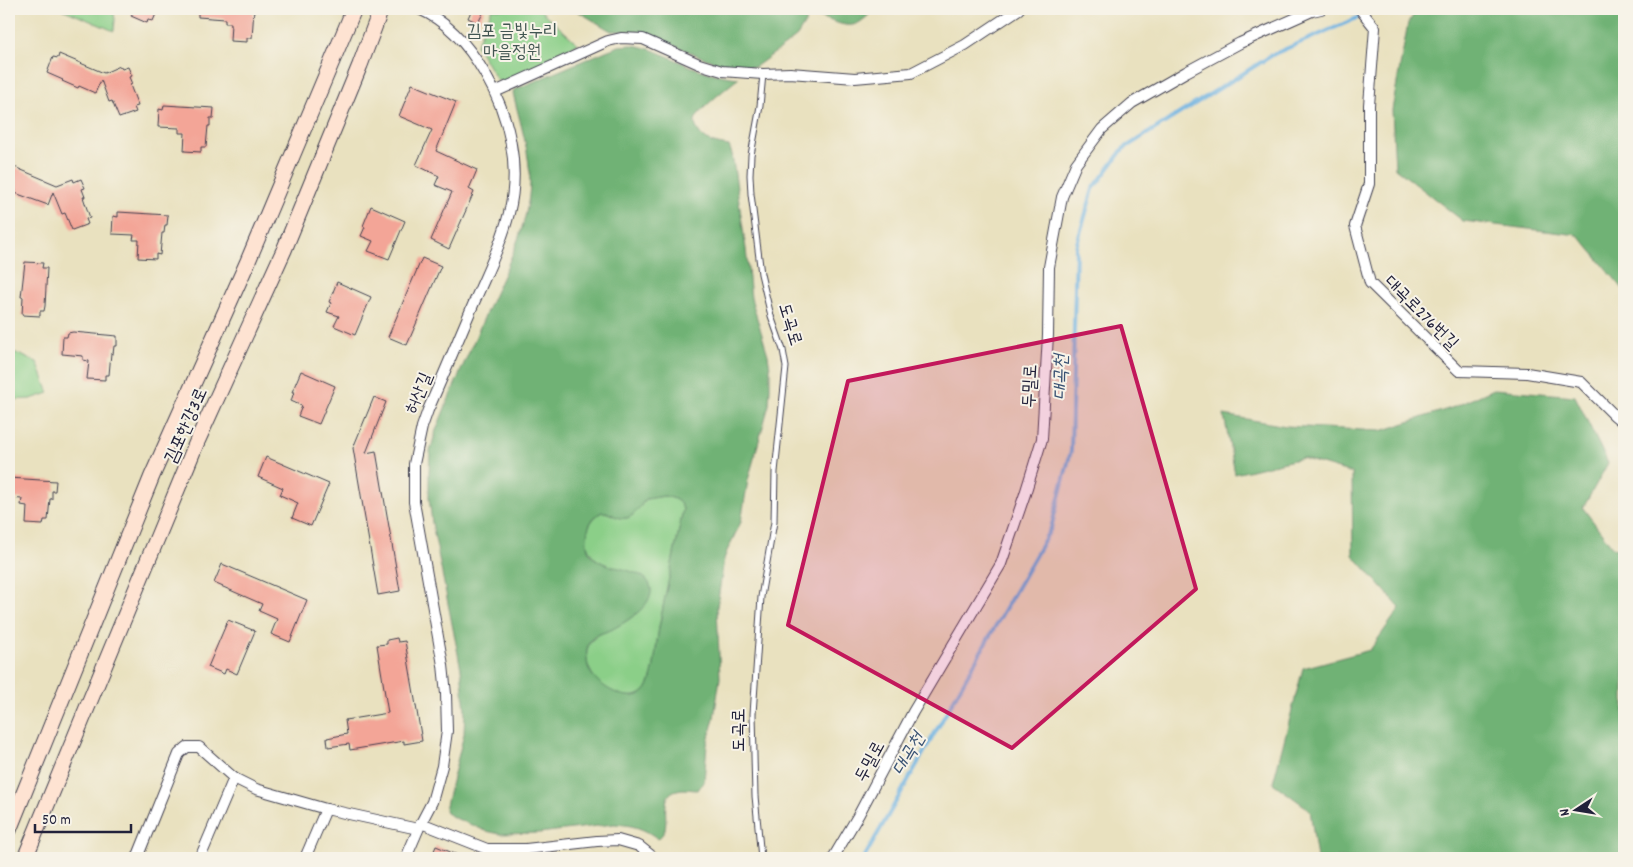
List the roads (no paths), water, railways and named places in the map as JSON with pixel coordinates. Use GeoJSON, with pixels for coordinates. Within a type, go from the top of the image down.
{"type":"FeatureCollection","features":[{"type":"Feature","properties":{"kind":"street","name":"김포한강3로"},"geometry":{"type":"LineString","coordinates":[[9,830],[152,476],[248,261],[354,9]]}},
{"type":"Feature","properties":{"kind":"street","name":"김포한강3로"},"geometry":{"type":"LineString","coordinates":[[25,858],[196,444],[284,250],[381,9]]}},
{"type":"Feature","properties":{"kind":"street","name":"허산길"},"geometry":{"type":"LineString","coordinates":[[406,858],[432,802],[442,766],[447,731],[443,665],[414,502],[414,464],[417,445],[428,410],[501,240],[510,211],[514,178],[511,142],[495,92],[470,50],[438,18],[419,9]]}},
{"type":"Feature","properties":{"kind":"street"},"geometry":{"type":"LineString","coordinates":[[495,92],[596,46],[621,38],[643,38],[690,60],[717,69],[734,72],[790,73],[855,78],[910,73],[965,45],[1019,9]]}},
{"type":"Feature","properties":{"kind":"street"},"geometry":{"type":"LineString","coordinates":[[1297,9],[1317,10]]}},
{"type":"Feature","properties":{"kind":"street","name":"대곡로276번길"},"geometry":{"type":"LineString","coordinates":[[1360,9],[1375,28],[1369,105],[1369,184],[1356,226],[1370,283],[1459,371],[1527,373],[1581,382],[1624,423]]}},
{"type":"Feature","properties":{"kind":"street","name":"두밀로"},"geometry":{"type":"LineString","coordinates":[[833,858],[859,814],[913,712],[1001,564],[1042,439],[1048,335],[1049,267],[1062,197],[1076,164],[1102,129],[1132,103],[1240,43],[1317,10]]}},
{"type":"Feature","properties":{"kind":"street"},"geometry":{"type":"LineString","coordinates":[[137,858],[179,754],[183,749],[192,746],[199,747],[234,778],[256,789],[326,810],[420,826],[486,849],[526,849],[598,840],[618,840],[639,846],[654,858]]}},
{"type":"Feature","properties":{"kind":"street"},"geometry":{"type":"LineString","coordinates":[[200,858],[234,778]]}},
{"type":"Feature","properties":{"kind":"street"},"geometry":{"type":"LineString","coordinates":[[305,858],[326,810]]}},
{"type":"Feature","properties":{"kind":"lane","name":"도곡로"},"geometry":{"type":"LineString","coordinates":[[761,858],[755,796],[753,714],[762,597],[774,522],[775,472],[786,367],[783,350],[771,316],[761,274],[751,194],[751,155],[760,106],[763,74]]}},
{"type":"Feature","properties":{"kind":"waterway","name":"대곡천"},"geometry":{"type":"LineString","coordinates":[[864,858],[1051,528],[1071,451],[1076,247],[1093,189],[1123,149],[1274,54],[1378,9]]}},
{"type":"Feature","properties":{"kind":"park label","name":"김포 금빛누리 마을정원"},"geometry":{"type":"Point","coordinates":[512,40]}}]}
